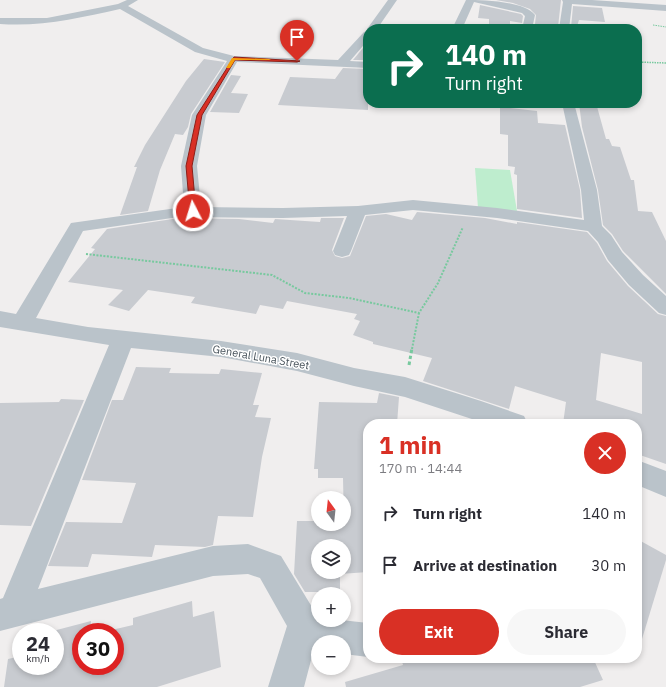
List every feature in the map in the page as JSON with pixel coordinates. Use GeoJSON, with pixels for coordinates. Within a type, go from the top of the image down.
{"type":"FeatureCollection","features":[{"type":"Feature","properties":{"kind":"street"},"geometry":{"type":"LineString","coordinates":[[0,20],[22,23],[52,22],[121,6],[134,0]]}},
{"type":"Feature","properties":{"kind":"street"},"geometry":{"type":"LineString","coordinates":[[376,24],[393,0]]}},
{"type":"Feature","properties":{"kind":"street"},"geometry":{"type":"LineString","coordinates":[[459,24],[470,0]]}},
{"type":"Feature","properties":{"kind":"street"},"geometry":{"type":"LineString","coordinates":[[477,0],[525,11],[530,15],[528,24]]}},
{"type":"Feature","properties":{"kind":"street"},"geometry":{"type":"LineString","coordinates":[[565,24],[567,1],[666,8]]}},
{"type":"Feature","properties":{"kind":"street"},"geometry":{"type":"LineString","coordinates":[[121,6],[198,50],[234,59],[342,63],[363,65]]}},
{"type":"Feature","properties":{"kind":"street"},"geometry":{"type":"LineString","coordinates":[[342,63],[363,40]]}},
{"type":"Feature","properties":{"kind":"street"},"geometry":{"type":"LineString","coordinates":[[193,211],[189,166],[199,115],[234,59]]}},
{"type":"Feature","properties":{"kind":"street"},"geometry":{"type":"LineString","coordinates":[[569,108],[589,190],[593,227],[636,280],[666,308]]}},
{"type":"Feature","properties":{"kind":"street"},"geometry":{"type":"LineString","coordinates":[[22,323],[65,252],[77,227],[193,211],[283,213],[358,210],[413,205],[470,210],[593,227]]}},
{"type":"Feature","properties":{"kind":"street"},"geometry":{"type":"LineString","coordinates":[[342,251],[358,210]]}},
{"type":"Feature","properties":{"kind":"street","name":"General Luna Street"},"geometry":{"type":"LineString","coordinates":[[0,319],[88,335],[229,350],[297,362],[354,377],[405,387],[502,419]]}},
{"type":"Feature","properties":{"kind":"street"},"geometry":{"type":"LineString","coordinates":[[6,614],[118,349],[126,338]]}},
{"type":"Feature","properties":{"kind":"street"},"geometry":{"type":"LineString","coordinates":[[642,474],[666,484]]}},
{"type":"Feature","properties":{"kind":"street"},"geometry":{"type":"LineString","coordinates":[[6,614],[213,561],[248,558],[270,567],[304,624],[336,636],[363,639]]}},
{"type":"Feature","properties":{"kind":"street"},"geometry":{"type":"LineString","coordinates":[[286,687],[304,624]]}},
{"type":"Feature","properties":{"kind":"path"},"geometry":{"type":"LineString","coordinates":[[653,25],[666,27]]}},
{"type":"Feature","properties":{"kind":"path"},"geometry":{"type":"LineString","coordinates":[[642,62],[666,63]]}},
{"type":"Feature","properties":{"kind":"path"},"geometry":{"type":"LineString","coordinates":[[405,387],[419,313],[438,283],[470,210]]}},
{"type":"Feature","properties":{"kind":"path"},"geometry":{"type":"LineString","coordinates":[[81,253],[272,275],[305,293],[349,298],[419,313]]}},
{"type":"Feature","properties":{"kind":"green space"},"geometry":{"type":"Polygon","coordinates":[[[475,168],[510,170],[517,211],[478,208],[475,168]]]}},
{"type":"Feature","properties":{"kind":"building"},"geometry":{"type":"Polygon","coordinates":[[[496,0],[561,0],[558,24],[535,24],[536,15],[530,9],[513,3],[496,0]]]}},
{"type":"Feature","properties":{"kind":"building"},"geometry":{"type":"Polygon","coordinates":[[[480,5],[521,14],[523,16],[522,23],[510,21],[510,24],[489,24],[489,19],[478,18],[480,5]]]}},
{"type":"Feature","properties":{"kind":"building"},"geometry":{"type":"Polygon","coordinates":[[[573,6],[602,8],[605,22],[579,20],[578,24],[571,24],[573,6]]]}},
{"type":"Feature","properties":{"kind":"building"},"geometry":{"type":"Polygon","coordinates":[[[363,48],[363,60],[353,60],[363,48]]]}},
{"type":"Feature","properties":{"kind":"building"},"geometry":{"type":"Polygon","coordinates":[[[204,59],[225,62],[191,114],[188,127],[183,135],[175,134],[160,170],[148,211],[120,215],[137,167],[134,167],[145,145],[186,81],[204,59]]]}},
{"type":"Feature","properties":{"kind":"building"},"geometry":{"type":"Polygon","coordinates":[[[343,68],[363,69],[363,108],[368,108],[368,110],[278,105],[290,77],[335,79],[343,68]]]}},
{"type":"Feature","properties":{"kind":"building"},"geometry":{"type":"Polygon","coordinates":[[[231,75],[241,76],[231,93],[248,94],[239,113],[210,112],[231,75]]]}},
{"type":"Feature","properties":{"kind":"building"},"geometry":{"type":"Polygon","coordinates":[[[500,108],[537,111],[538,123],[565,125],[580,190],[582,218],[517,209],[517,175],[514,174],[515,167],[508,166],[508,135],[500,134],[500,108]]]}},
{"type":"Feature","properties":{"kind":"building"},"geometry":{"type":"Polygon","coordinates":[[[580,108],[597,108],[606,139],[609,139],[612,146],[620,147],[631,180],[634,180],[638,211],[652,212],[666,241],[666,294],[623,251],[612,234],[603,225],[598,190],[582,127],[580,108]]]}},
{"type":"Feature","properties":{"kind":"building"},"geometry":{"type":"Polygon","coordinates":[[[417,212],[485,218],[517,224],[517,222],[587,232],[597,243],[607,261],[628,286],[658,314],[666,316],[666,464],[642,456],[642,419],[564,419],[566,402],[515,386],[509,409],[423,381],[432,358],[373,344],[373,342],[353,335],[360,321],[354,319],[357,314],[287,301],[283,309],[260,305],[256,314],[191,303],[195,297],[148,290],[129,311],[108,305],[123,290],[68,282],[95,249],[91,248],[107,229],[179,218],[239,219],[273,223],[275,219],[320,222],[321,218],[344,218],[332,250],[335,256],[342,258],[350,256],[366,216],[386,214],[412,220],[417,212]],[[601,353],[596,400],[642,414],[642,362],[601,353]]]}},
{"type":"Feature","properties":{"kind":"building"},"geometry":{"type":"Polygon","coordinates":[[[136,367],[171,368],[169,373],[219,374],[221,369],[262,373],[253,405],[259,405],[255,417],[271,418],[262,457],[253,517],[218,516],[213,545],[205,547],[155,545],[152,557],[92,554],[88,567],[48,566],[66,522],[122,523],[136,483],[82,480],[112,400],[123,400],[136,367]]]}},
{"type":"Feature","properties":{"kind":"building"},"geometry":{"type":"Polygon","coordinates":[[[379,393],[399,397],[397,419],[363,419],[363,572],[351,573],[351,539],[311,539],[311,579],[340,579],[340,587],[311,587],[311,592],[305,592],[294,574],[297,521],[311,521],[311,531],[351,531],[351,491],[343,491],[343,478],[318,478],[318,469],[314,469],[319,402],[377,403],[379,393]]]}},
{"type":"Feature","properties":{"kind":"building"},"geometry":{"type":"Polygon","coordinates":[[[61,399],[84,400],[31,526],[0,525],[0,403],[59,402],[61,399]]]}},
{"type":"Feature","properties":{"kind":"building"},"geometry":{"type":"Polygon","coordinates":[[[642,542],[666,555],[666,560],[642,639],[642,542]]]}},
{"type":"Feature","properties":{"kind":"building"},"geometry":{"type":"Polygon","coordinates":[[[192,601],[193,617],[214,611],[221,667],[157,687],[4,687],[8,659],[12,658],[12,675],[64,675],[64,628],[72,626],[72,675],[124,675],[124,627],[133,625],[133,618],[192,601]]]}},
{"type":"Feature","properties":{"kind":"building"},"geometry":{"type":"Polygon","coordinates":[[[402,663],[595,663],[603,680],[580,687],[346,687],[345,682],[403,665],[402,663]]]}},
{"type":"Feature","properties":{"kind":"slow traffic"},"geometry":{"type":"LineString","coordinates":[[228,67],[234,59],[269,60]]}},
{"type":"Feature","properties":{"kind":"route"},"geometry":{"type":"LineString","coordinates":[[193,211],[189,166],[195,133],[199,115],[218,82],[234,59],[297,61]]}}]}
